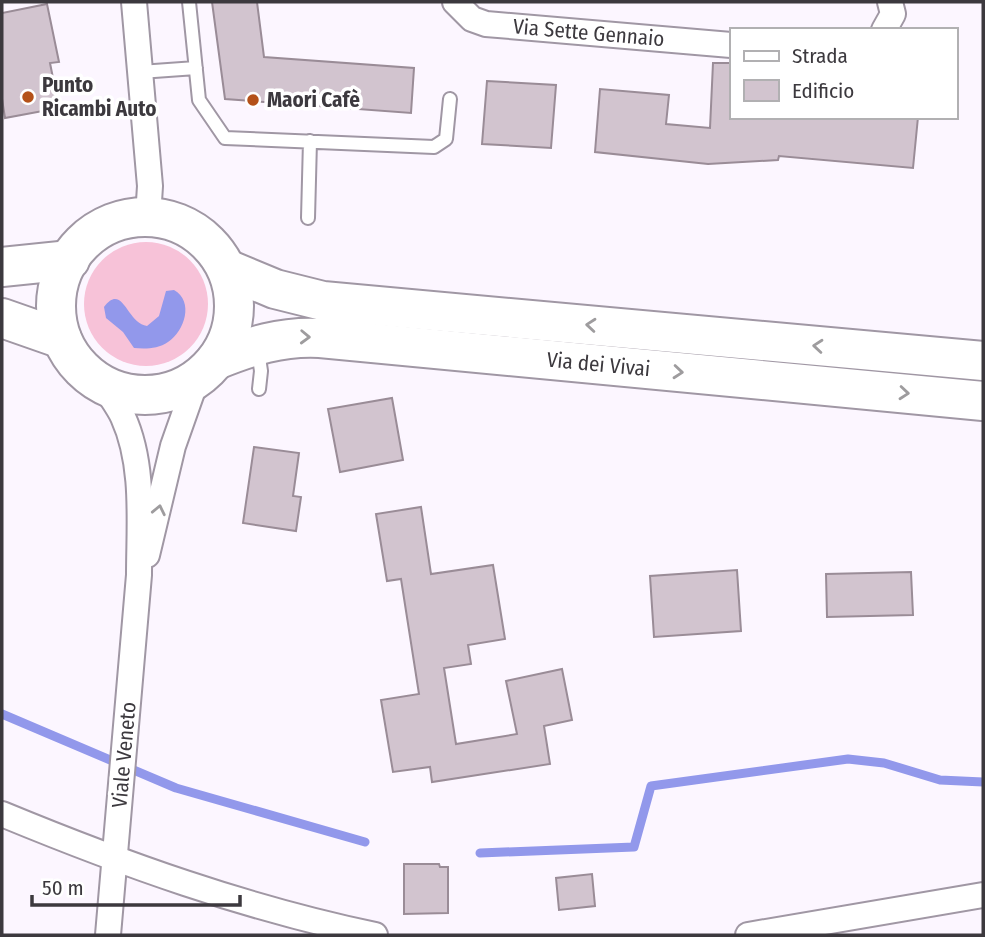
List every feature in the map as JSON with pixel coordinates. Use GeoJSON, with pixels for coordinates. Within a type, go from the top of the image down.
{"type":"FeatureCollection","features":[{"type":"Feature","properties":{"kind":"main road"},"geometry":{"type":"LineString","coordinates":[[148,217],[173,221],[195,232],[213,249],[227,270],[233,292],[234,316],[228,339],[207,369],[174,391],[148,395],[121,392],[103,384],[76,363],[62,339],[56,313],[59,285],[69,260],[84,241],[103,228],[125,220],[148,217]]}},
{"type":"Feature","properties":{"kind":"main road"},"geometry":{"type":"LineString","coordinates":[[2,267],[69,260]]}},
{"type":"Feature","properties":{"kind":"main road","name":"Via dei Vivai"},"geometry":{"type":"LineString","coordinates":[[227,270],[275,289],[323,301],[983,361]]}},
{"type":"Feature","properties":{"kind":"main road"},"geometry":{"type":"LineString","coordinates":[[2,318],[62,339]]}},
{"type":"Feature","properties":{"kind":"main road","name":"Via dei Vivai"},"geometry":{"type":"LineString","coordinates":[[207,369],[256,344],[291,337],[320,338],[983,401]]}},
{"type":"Feature","properties":{"kind":"street"},"geometry":{"type":"LineString","coordinates":[[134,2],[150,186],[148,217]]}},
{"type":"Feature","properties":{"kind":"street","name":"Via Sette Gennaio"},"geometry":{"type":"LineString","coordinates":[[455,2],[464,14],[486,24],[730,45]]}},
{"type":"Feature","properties":{"kind":"street"},"geometry":{"type":"LineString","coordinates":[[885,28],[893,14],[890,2]]}},
{"type":"Feature","properties":{"kind":"street","name":"Viale Veneto"},"geometry":{"type":"LineString","coordinates":[[139,575],[153,537],[173,446],[207,369]]}},
{"type":"Feature","properties":{"kind":"street","name":"Viale Veneto"},"geometry":{"type":"LineString","coordinates":[[103,384],[123,417],[133,452],[138,480],[139,575],[108,935]]}},
{"type":"Feature","properties":{"kind":"street"},"geometry":{"type":"LineString","coordinates":[[2,814],[115,861],[315,922],[375,935]]}},
{"type":"Feature","properties":{"kind":"street"},"geometry":{"type":"LineString","coordinates":[[748,935],[983,895]]}},
{"type":"Feature","properties":{"kind":"lane"},"geometry":{"type":"LineString","coordinates":[[189,2],[199,100],[225,138],[434,147],[446,139],[450,99]]}},
{"type":"Feature","properties":{"kind":"lane"},"geometry":{"type":"LineString","coordinates":[[140,72],[196,68]]}},
{"type":"Feature","properties":{"kind":"lane"},"geometry":{"type":"LineString","coordinates":[[308,218],[310,141]]}},
{"type":"Feature","properties":{"kind":"lane"},"geometry":{"type":"LineString","coordinates":[[256,344],[261,371],[259,389]]}},
{"type":"Feature","properties":{"kind":"shaded area"},"geometry":{"type":"Polygon","coordinates":[[[146,242],[170,247],[189,261],[203,280],[208,304],[203,328],[189,347],[170,361],[146,366],[122,361],[103,347],[89,328],[84,304],[89,280],[103,261],[122,247],[146,242]]]}},
{"type":"Feature","properties":{"kind":"water"},"geometry":{"type":"Polygon","coordinates":[[[174,290],[184,301],[183,324],[174,337],[160,346],[134,348],[123,332],[106,318],[104,307],[116,299],[121,301],[140,324],[147,326],[159,316],[166,291],[174,290]]]}},
{"type":"Feature","properties":{"kind":"building"},"geometry":{"type":"Polygon","coordinates":[[[212,2],[257,2],[264,57],[414,68],[411,113],[225,99],[212,2]]]}},
{"type":"Feature","properties":{"kind":"building"},"geometry":{"type":"Polygon","coordinates":[[[47,4],[59,62],[50,63],[59,108],[5,118],[2,99],[2,13],[47,4]]]}},
{"type":"Feature","properties":{"kind":"building"},"geometry":{"type":"Polygon","coordinates":[[[713,63],[730,63],[730,119],[918,119],[913,168],[779,156],[778,160],[708,164],[595,152],[600,89],[669,95],[666,124],[710,128],[713,63]]]}},
{"type":"Feature","properties":{"kind":"building"},"geometry":{"type":"Polygon","coordinates":[[[487,81],[556,85],[551,148],[482,144],[487,81]]]}},
{"type":"Feature","properties":{"kind":"building"},"geometry":{"type":"Polygon","coordinates":[[[392,398],[403,460],[340,472],[328,409],[392,398]]]}},
{"type":"Feature","properties":{"kind":"building"},"geometry":{"type":"Polygon","coordinates":[[[254,447],[299,453],[293,496],[301,497],[296,531],[243,523],[254,447]]]}},
{"type":"Feature","properties":{"kind":"building"},"geometry":{"type":"Polygon","coordinates":[[[421,507],[431,574],[493,565],[505,639],[468,645],[471,664],[444,668],[456,744],[517,734],[506,681],[562,669],[572,720],[544,726],[550,764],[432,782],[430,767],[393,772],[381,700],[419,694],[401,579],[387,581],[376,514],[421,507]]]}},
{"type":"Feature","properties":{"kind":"building"},"geometry":{"type":"Polygon","coordinates":[[[737,570],[741,631],[654,637],[650,576],[737,570]]]}},
{"type":"Feature","properties":{"kind":"building"},"geometry":{"type":"Polygon","coordinates":[[[911,572],[913,615],[827,617],[826,574],[911,572]]]}},
{"type":"Feature","properties":{"kind":"building"},"geometry":{"type":"Polygon","coordinates":[[[404,864],[439,864],[440,867],[448,867],[448,913],[404,914],[404,864]]]}},
{"type":"Feature","properties":{"kind":"building"},"geometry":{"type":"Polygon","coordinates":[[[592,874],[595,906],[559,910],[556,878],[592,874]]]}},
{"type":"Feature","properties":{"kind":"waterway"},"geometry":{"type":"LineString","coordinates":[[2,714],[176,788],[365,842]]}},
{"type":"Feature","properties":{"kind":"waterway"},"geometry":{"type":"LineString","coordinates":[[480,853],[634,847],[651,786],[848,759],[884,763],[940,780],[983,782]]}},
{"type":"Feature","properties":{"kind":"place","name":"Punto Ricambi Auto"},"geometry":{"type":"Point","coordinates":[28,97]}},
{"type":"Feature","properties":{"kind":"place","name":"Maori Cafè"},"geometry":{"type":"Point","coordinates":[253,100]}}]}
